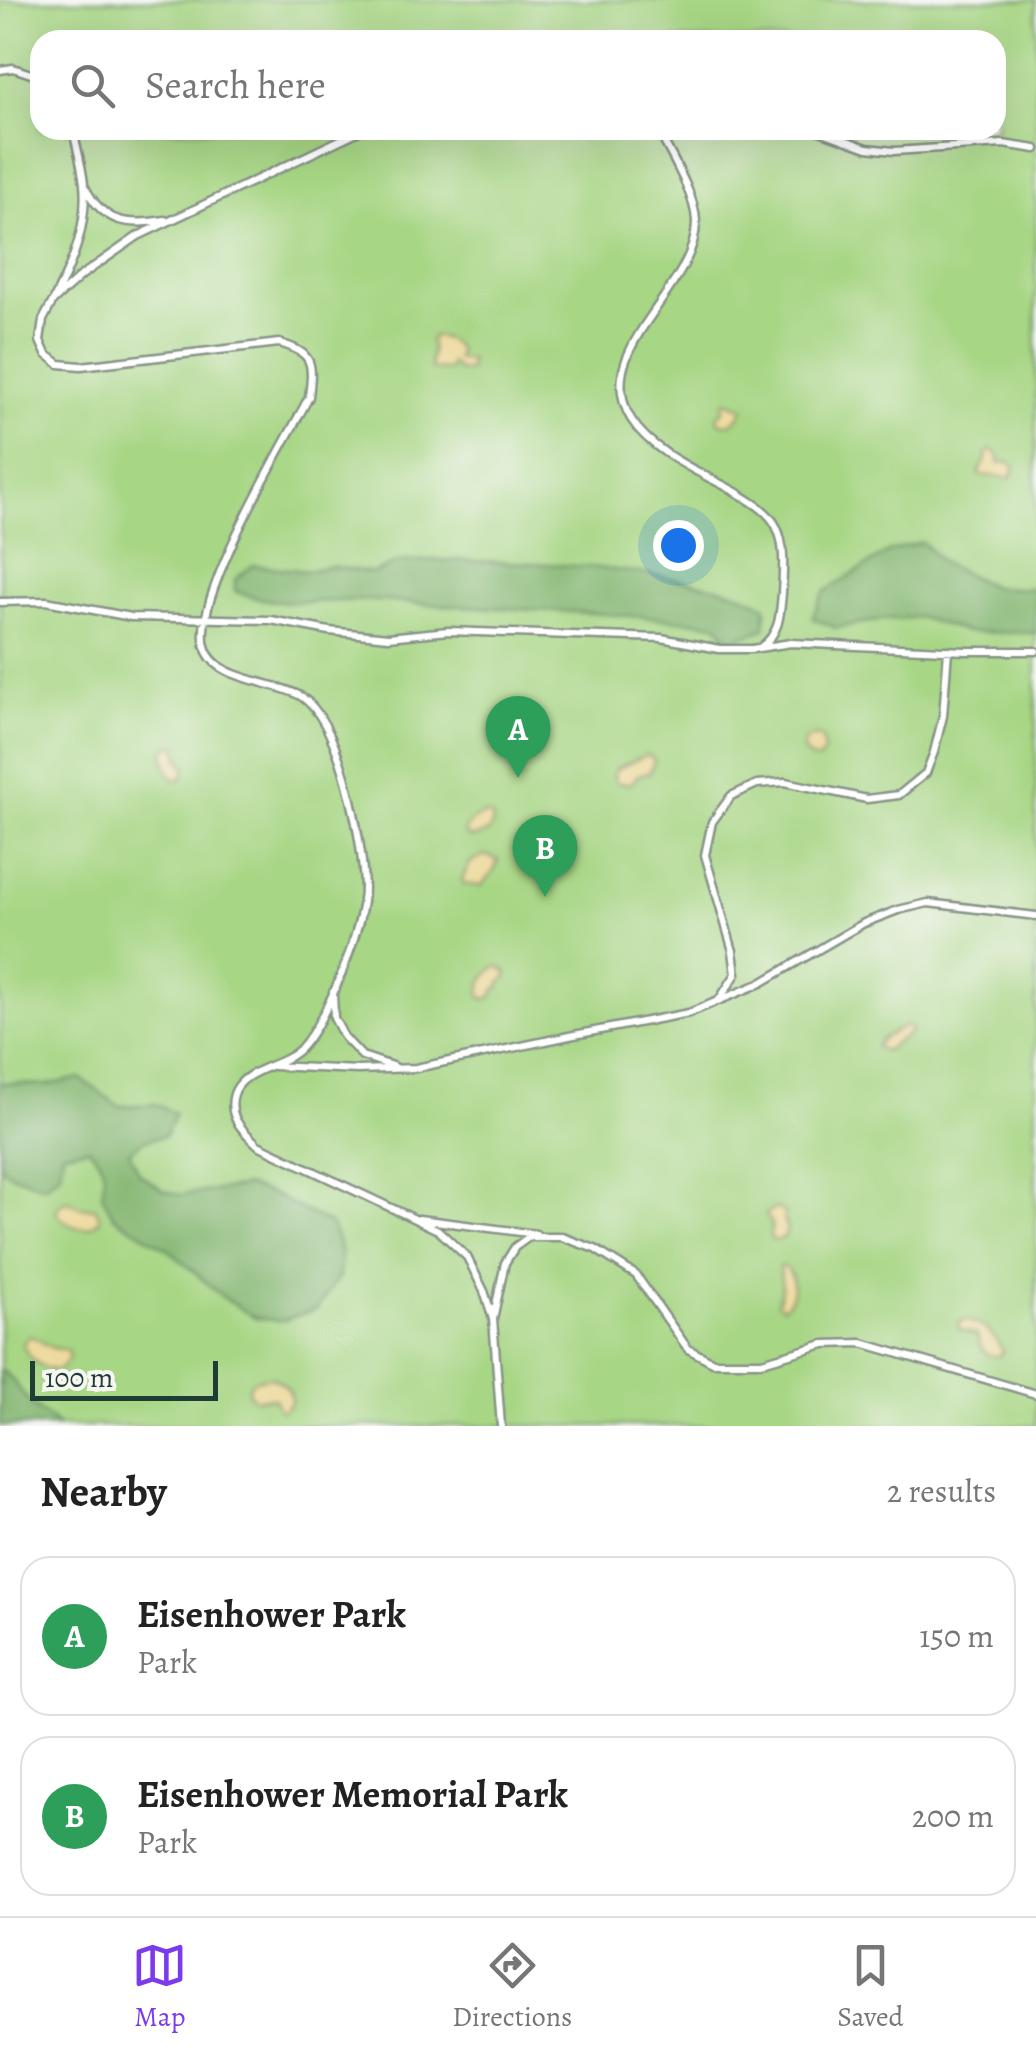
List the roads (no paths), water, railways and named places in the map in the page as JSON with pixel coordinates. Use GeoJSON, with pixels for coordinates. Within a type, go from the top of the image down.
{"type":"FeatureCollection","features":[{"type":"Feature","properties":{"kind":"lane"},"geometry":{"type":"LineString","coordinates":[[0,70],[13,68],[30,74]]}},
{"type":"Feature","properties":{"kind":"lane"},"geometry":{"type":"LineString","coordinates":[[76,140],[84,186],[80,238],[71,266],[43,320],[40,341],[46,354],[59,364],[80,366],[280,343],[298,348],[308,358],[312,376],[309,397],[225,558],[210,601],[204,645],[210,657],[231,674],[301,696],[320,714],[331,735],[356,820],[364,889],[359,928],[314,1030],[299,1051],[244,1079],[234,1091],[232,1110],[240,1128],[258,1145],[438,1230],[468,1257],[493,1319],[502,1426]]}},
{"type":"Feature","properties":{"kind":"lane"},"geometry":{"type":"LineString","coordinates":[[53,300],[138,236],[339,140]]}},
{"type":"Feature","properties":{"kind":"lane"},"geometry":{"type":"LineString","coordinates":[[663,140],[696,215],[695,238],[672,288],[633,344],[624,368],[624,406],[641,434],[656,447],[750,500],[776,526],[782,545],[783,574],[779,624],[760,648]]}},
{"type":"Feature","properties":{"kind":"lane"},"geometry":{"type":"LineString","coordinates":[[845,140],[894,151],[1003,144],[1036,149]]}},
{"type":"Feature","properties":{"kind":"lane"},"geometry":{"type":"LineString","coordinates":[[84,186],[93,204],[110,218],[135,225],[177,218]]}},
{"type":"Feature","properties":{"kind":"lane"},"geometry":{"type":"LineString","coordinates":[[0,602],[46,600],[131,617],[272,620],[388,637],[468,632],[661,638],[719,648],[791,644],[1036,650]]}},
{"type":"Feature","properties":{"kind":"lane"},"geometry":{"type":"LineString","coordinates":[[779,624],[791,644]]}},
{"type":"Feature","properties":{"kind":"lane"},"geometry":{"type":"LineString","coordinates":[[718,1002],[736,974],[706,855],[712,822],[731,796],[757,784],[785,782],[867,799],[898,795],[926,774],[934,752],[943,716],[948,650]]}},
{"type":"Feature","properties":{"kind":"lane"},"geometry":{"type":"LineString","coordinates":[[272,1066],[416,1068],[689,1014],[761,984],[864,923],[928,903],[1036,916]]}},
{"type":"Feature","properties":{"kind":"lane"},"geometry":{"type":"LineString","coordinates":[[333,991],[334,1018],[344,1037],[362,1056],[400,1068]]}},
{"type":"Feature","properties":{"kind":"lane"},"geometry":{"type":"LineString","coordinates":[[413,1218],[562,1237],[595,1248],[636,1274],[688,1349],[713,1362],[762,1362],[824,1344],[862,1343],[1036,1394]]}},
{"type":"Feature","properties":{"kind":"lane"},"geometry":{"type":"LineString","coordinates":[[493,1319],[506,1263],[515,1247],[529,1237],[562,1237]]}},
{"type":"Feature","properties":{"kind":"place","name":"Eisenhower Park"},"geometry":{"type":"Point","coordinates":[518,778]}},
{"type":"Feature","properties":{"kind":"place","name":"Eisenhower Memorial Park"},"geometry":{"type":"Point","coordinates":[545,897]}}]}
